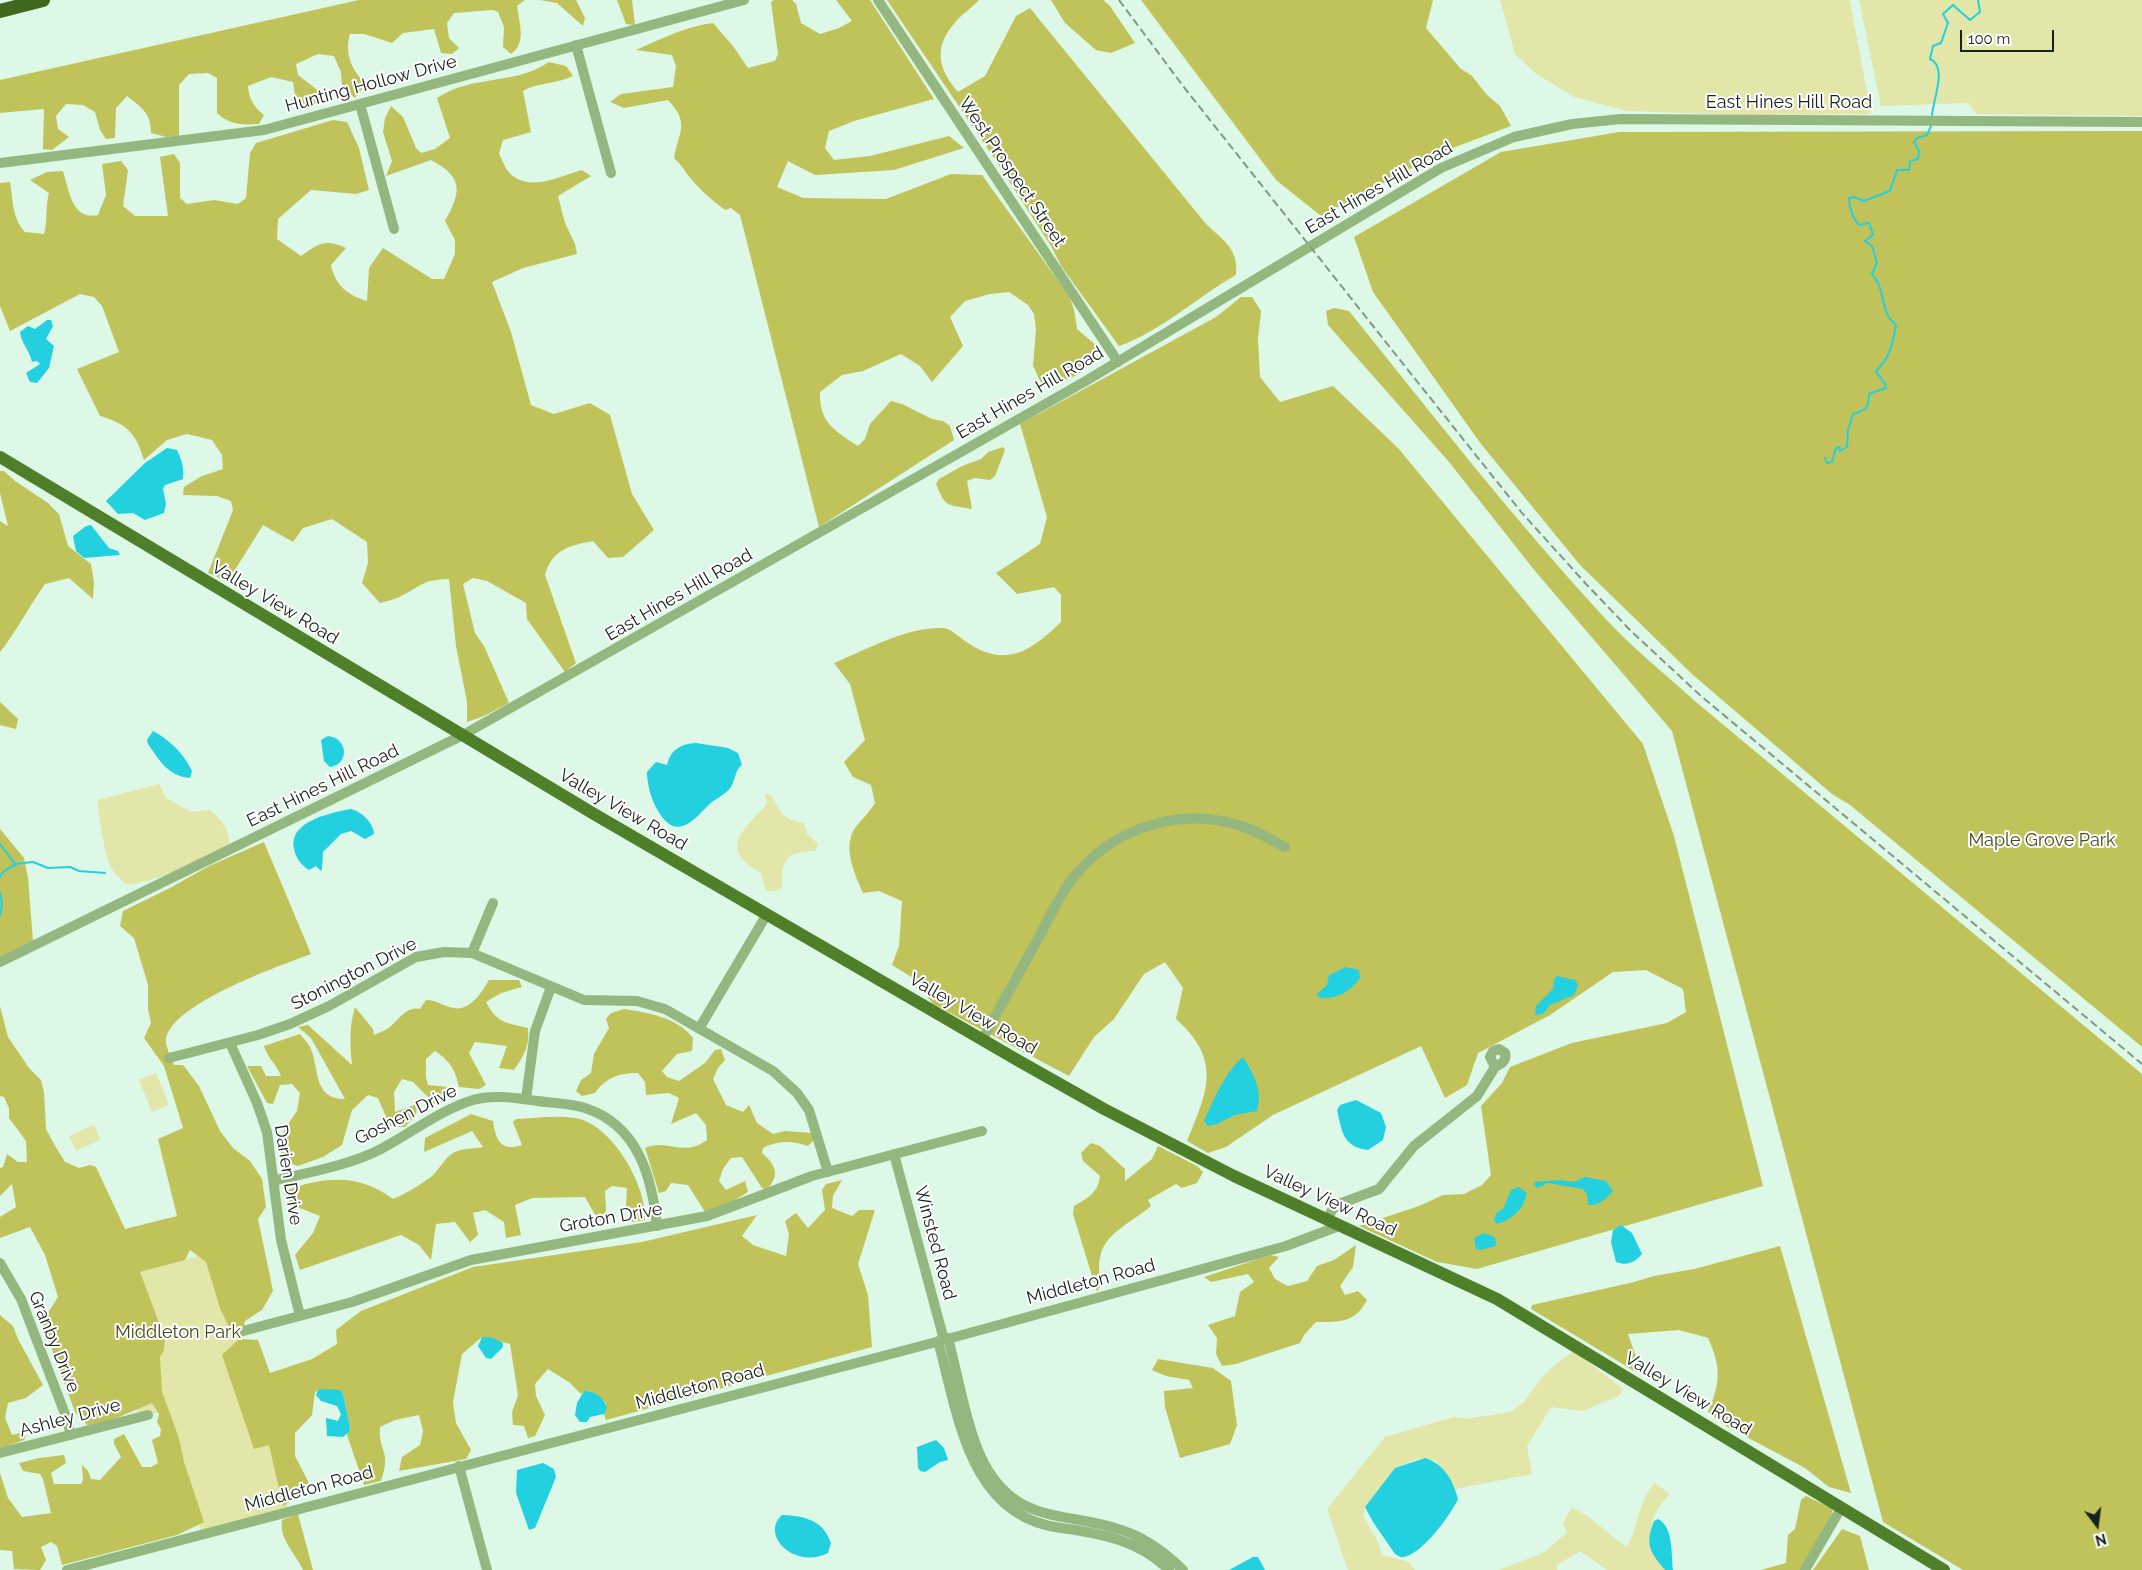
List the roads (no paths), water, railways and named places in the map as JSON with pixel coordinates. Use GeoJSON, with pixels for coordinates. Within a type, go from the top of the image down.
{"type":"FeatureCollection","features":[{"type":"Feature","properties":{"kind":"highway"},"geometry":{"type":"LineString","coordinates":[[0,11],[43,0]]}},
{"type":"Feature","properties":{"kind":"main road","name":"Valley View Road"},"geometry":{"type":"LineString","coordinates":[[0,457],[463,735],[982,1040],[1174,1146],[1339,1226],[1497,1298],[1944,1570]]}},
{"type":"Feature","properties":{"kind":"street","name":"Hunting Hollow Drive"},"geometry":{"type":"LineString","coordinates":[[0,163],[249,133],[744,0]]}},
{"type":"Feature","properties":{"kind":"street","name":"West Prospect Street"},"geometry":{"type":"LineString","coordinates":[[878,0],[1118,362]]}},
{"type":"Feature","properties":{"kind":"street"},"geometry":{"type":"LineString","coordinates":[[576,46],[611,173]]}},
{"type":"Feature","properties":{"kind":"street"},"geometry":{"type":"LineString","coordinates":[[360,104],[394,229]]}},
{"type":"Feature","properties":{"kind":"street","name":"East Hines Hill Road"},"geometry":{"type":"LineString","coordinates":[[0,962],[463,735],[1118,362],[1441,168],[1488,147],[1543,129],[1621,119],[2142,122]]}},
{"type":"Feature","properties":{"kind":"street"},"geometry":{"type":"LineString","coordinates":[[982,1040],[1072,880],[1094,856],[1117,840],[1156,824],[1198,818],[1221,821],[1248,828],[1284,847]]}},
{"type":"Feature","properties":{"kind":"street"},"geometry":{"type":"LineString","coordinates":[[472,953],[493,903]]}},
{"type":"Feature","properties":{"kind":"street"},"geometry":{"type":"LineString","coordinates":[[700,1027],[767,914]]}},
{"type":"Feature","properties":{"kind":"street","name":"Stonington Drive"},"geometry":{"type":"LineString","coordinates":[[169,1058],[276,1030],[303,1018],[416,957],[444,952],[472,953],[584,1000],[637,1001],[656,1006],[700,1027],[773,1071],[797,1093],[813,1118],[828,1172]]}},
{"type":"Feature","properties":{"kind":"street"},"geometry":{"type":"LineString","coordinates":[[526,1099],[534,1031],[551,987]]}},
{"type":"Feature","properties":{"kind":"street","name":"Darien Drive"},"geometry":{"type":"LineString","coordinates":[[230,1043],[265,1127],[283,1248],[300,1316]]}},
{"type":"Feature","properties":{"kind":"street"},"geometry":{"type":"LineString","coordinates":[[1327,1220],[1332,1210],[1339,1204],[1379,1189],[1414,1146],[1477,1096],[1495,1067]]}},
{"type":"Feature","properties":{"kind":"street","name":"Goshen Drive"},"geometry":{"type":"LineString","coordinates":[[274,1181],[352,1161],[378,1150],[471,1100],[490,1097],[526,1099],[588,1109],[609,1120],[624,1132],[637,1148],[646,1170],[657,1226]]}},
{"type":"Feature","properties":{"kind":"street","name":"Groton Drive"},"geometry":{"type":"LineString","coordinates":[[243,1331],[352,1302],[470,1260],[657,1226],[720,1212],[790,1182],[982,1131]]}},
{"type":"Feature","properties":{"kind":"street","name":"Winsted Road"},"geometry":{"type":"LineString","coordinates":[[894,1154],[943,1340],[974,1438],[984,1463],[992,1476],[1010,1495],[1022,1503],[1073,1525]]}},
{"type":"Feature","properties":{"kind":"street","name":"Middleton Road"},"geometry":{"type":"LineString","coordinates":[[67,1570],[943,1340],[1286,1246],[1339,1226]]}},
{"type":"Feature","properties":{"kind":"street","name":"Granby Drive"},"geometry":{"type":"LineString","coordinates":[[0,1263],[21,1300],[71,1435]]}},
{"type":"Feature","properties":{"kind":"street","name":"Ashley Drive"},"geometry":{"type":"LineString","coordinates":[[0,1453],[148,1414]]}},
{"type":"Feature","properties":{"kind":"street"},"geometry":{"type":"LineString","coordinates":[[459,1466],[487,1570]]}},
{"type":"Feature","properties":{"kind":"street"},"geometry":{"type":"LineString","coordinates":[[1805,1570],[1841,1508]]}},
{"type":"Feature","properties":{"kind":"street"},"geometry":{"type":"LineString","coordinates":[[1073,1525],[1104,1524],[1132,1534],[1159,1550],[1183,1570]]}},
{"type":"Feature","properties":{"kind":"street"},"geometry":{"type":"LineString","coordinates":[[1073,1525],[1119,1539],[1151,1556],[1169,1570]]}},
{"type":"Feature","properties":{"kind":"water"},"geometry":{"type":"Polygon","coordinates":[[[47,320],[51,320],[53,326],[46,339],[54,346],[49,368],[37,383],[30,382],[26,373],[40,364],[37,361],[32,362],[20,332],[28,326],[35,329],[47,320]]]}},
{"type":"Feature","properties":{"kind":"water"},"geometry":{"type":"Polygon","coordinates":[[[167,448],[177,450],[182,464],[183,479],[165,485],[163,489],[166,504],[164,513],[145,520],[133,513],[118,514],[106,501],[145,463],[167,448]]]}},
{"type":"Feature","properties":{"kind":"water"},"geometry":{"type":"Polygon","coordinates":[[[91,525],[109,548],[118,551],[120,555],[84,558],[76,551],[73,536],[86,526],[91,525]]]}},
{"type":"Feature","properties":{"kind":"water"},"geometry":{"type":"Polygon","coordinates":[[[153,731],[171,743],[181,753],[192,771],[190,778],[182,777],[170,771],[161,762],[148,744],[147,740],[153,731]]]}},
{"type":"Feature","properties":{"kind":"water"},"geometry":{"type":"Polygon","coordinates":[[[328,736],[340,741],[344,751],[341,761],[330,767],[324,761],[321,740],[328,736]]]}},
{"type":"Feature","properties":{"kind":"water"},"geometry":{"type":"Polygon","coordinates":[[[696,743],[728,748],[738,753],[742,765],[737,771],[729,790],[712,802],[689,823],[676,827],[663,818],[656,808],[649,790],[647,772],[656,762],[667,765],[671,755],[677,748],[696,743]]]}},
{"type":"Feature","properties":{"kind":"water"},"geometry":{"type":"Polygon","coordinates":[[[350,809],[366,818],[372,826],[374,834],[365,839],[351,831],[341,834],[323,852],[321,871],[316,866],[309,870],[306,868],[296,855],[294,848],[294,839],[298,831],[313,820],[350,809]]]}},
{"type":"Feature","properties":{"kind":"water"},"geometry":{"type":"Polygon","coordinates":[[[1346,967],[1359,970],[1360,978],[1356,983],[1342,994],[1330,998],[1318,997],[1317,994],[1327,985],[1329,975],[1346,967]]]}},
{"type":"Feature","properties":{"kind":"water"},"geometry":{"type":"Polygon","coordinates":[[[1557,976],[1575,980],[1578,985],[1574,995],[1550,1005],[1543,1014],[1535,1015],[1536,1006],[1553,989],[1554,979],[1557,976]]]}},
{"type":"Feature","properties":{"kind":"water"},"geometry":{"type":"Polygon","coordinates":[[[1243,1057],[1254,1076],[1258,1089],[1259,1103],[1257,1111],[1235,1115],[1217,1124],[1208,1126],[1204,1121],[1216,1095],[1225,1078],[1243,1057]]]}},
{"type":"Feature","properties":{"kind":"water"},"geometry":{"type":"Polygon","coordinates":[[[1356,1100],[1381,1113],[1386,1127],[1383,1140],[1368,1150],[1353,1146],[1345,1137],[1340,1125],[1337,1110],[1340,1105],[1356,1100]]]}},
{"type":"Feature","properties":{"kind":"water"},"geometry":{"type":"Polygon","coordinates":[[[1585,1177],[1606,1181],[1613,1191],[1599,1203],[1588,1205],[1587,1194],[1583,1189],[1548,1183],[1537,1188],[1534,1185],[1535,1182],[1560,1180],[1574,1182],[1585,1177]]]}},
{"type":"Feature","properties":{"kind":"water"},"geometry":{"type":"Polygon","coordinates":[[[1518,1187],[1526,1192],[1524,1203],[1512,1217],[1497,1224],[1494,1221],[1496,1213],[1503,1209],[1511,1190],[1518,1187]]]}},
{"type":"Feature","properties":{"kind":"water"},"geometry":{"type":"Polygon","coordinates":[[[1621,1225],[1632,1233],[1642,1254],[1633,1262],[1627,1264],[1616,1262],[1611,1242],[1613,1230],[1621,1225]]]}},
{"type":"Feature","properties":{"kind":"water"},"geometry":{"type":"Polygon","coordinates":[[[1484,1233],[1495,1237],[1496,1246],[1480,1250],[1476,1249],[1474,1238],[1484,1233]]]}},
{"type":"Feature","properties":{"kind":"water"},"geometry":{"type":"Polygon","coordinates":[[[482,1337],[493,1338],[503,1343],[503,1347],[491,1359],[486,1358],[478,1346],[482,1337]]]}},
{"type":"Feature","properties":{"kind":"water"},"geometry":{"type":"Polygon","coordinates":[[[318,1390],[340,1390],[343,1394],[350,1427],[349,1432],[343,1437],[327,1436],[326,1418],[338,1421],[341,1414],[337,1406],[321,1401],[316,1395],[318,1390]]]}},
{"type":"Feature","properties":{"kind":"water"},"geometry":{"type":"Polygon","coordinates":[[[584,1391],[598,1395],[604,1401],[607,1408],[604,1414],[590,1417],[587,1422],[580,1422],[575,1415],[577,1403],[584,1391]]]}},
{"type":"Feature","properties":{"kind":"water"},"geometry":{"type":"Polygon","coordinates":[[[936,1440],[944,1448],[948,1460],[940,1462],[925,1472],[920,1471],[918,1468],[917,1447],[936,1440]]]}},
{"type":"Feature","properties":{"kind":"water"},"geometry":{"type":"Polygon","coordinates":[[[1425,1458],[1437,1464],[1447,1474],[1458,1499],[1449,1515],[1424,1544],[1407,1556],[1400,1557],[1395,1554],[1365,1507],[1395,1468],[1425,1458]]]}},
{"type":"Feature","properties":{"kind":"water"},"geometry":{"type":"Polygon","coordinates":[[[543,1463],[554,1469],[556,1477],[535,1528],[529,1530],[516,1493],[517,1470],[543,1463]]]}},
{"type":"Feature","properties":{"kind":"water"},"geometry":{"type":"Polygon","coordinates":[[[782,1515],[806,1518],[818,1524],[828,1535],[831,1543],[828,1553],[815,1557],[803,1557],[784,1548],[778,1540],[775,1531],[776,1523],[782,1515]]]}},
{"type":"Feature","properties":{"kind":"water"},"geometry":{"type":"Polygon","coordinates":[[[1658,1519],[1667,1528],[1672,1549],[1673,1570],[1665,1570],[1655,1558],[1650,1547],[1651,1529],[1654,1521],[1658,1519]]]}},
{"type":"Feature","properties":{"kind":"water"},"geometry":{"type":"Polygon","coordinates":[[[1253,1557],[1258,1557],[1265,1570],[1229,1570],[1253,1557]]]}},
{"type":"Feature","properties":{"kind":"waterway"},"geometry":{"type":"LineString","coordinates":[[1932,115],[1939,76],[1935,63],[1930,59],[1933,46],[1941,43],[1948,23],[1943,14],[1953,5],[1970,20],[1980,12],[1978,0]]}},
{"type":"Feature","properties":{"kind":"waterway"},"geometry":{"type":"LineString","coordinates":[[1825,458],[1827,463],[1832,462],[1836,448],[1839,447],[1840,451],[1847,447],[1848,430],[1853,414],[1866,408],[1869,394],[1886,388],[1876,371],[1888,355],[1896,325],[1888,316],[1880,289],[1872,274],[1877,263],[1872,246],[1865,241],[1873,235],[1869,223],[1859,225],[1852,213],[1849,198],[1854,197],[1864,201],[1890,191],[1897,170],[1909,170],[1910,161],[1918,159],[1919,151],[1914,142],[1917,138],[1927,135],[1932,124]]}},
{"type":"Feature","properties":{"kind":"waterway"},"geometry":{"type":"LineString","coordinates":[[0,844],[15,864],[33,862],[48,868],[70,867],[79,871],[105,873]]}},
{"type":"Feature","properties":{"kind":"waterway"},"geometry":{"type":"LineString","coordinates":[[0,877],[4,871],[15,865]]}},
{"type":"Feature","properties":{"kind":"waterway"},"geometry":{"type":"LineString","coordinates":[[0,893],[2,904],[0,915]]}},
{"type":"Feature","properties":{"kind":"railway"},"geometry":{"type":"LineString","coordinates":[[1119,0],[1183,86],[1522,513],[1631,631],[1701,696],[2142,1064]]}},
{"type":"Feature","properties":{"kind":"park label","name":"Maple Grove Park"},"geometry":{"type":"Point","coordinates":[2042,841]}},
{"type":"Feature","properties":{"kind":"park label","name":"Middleton Park"},"geometry":{"type":"Point","coordinates":[178,1333]}}]}
